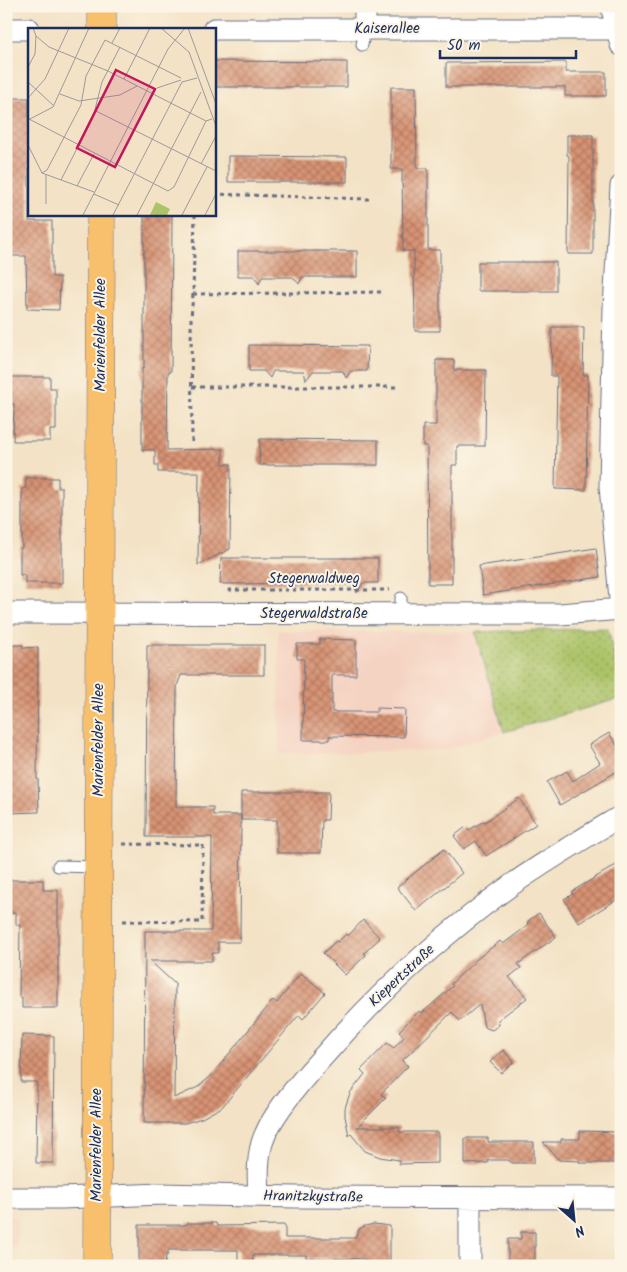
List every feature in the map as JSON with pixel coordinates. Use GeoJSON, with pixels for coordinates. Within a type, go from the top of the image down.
{"type":"FeatureCollection","features":[{"type":"Feature","properties":{"kind":"main road"},"geometry":{"type":"LineString","coordinates":[[102,6],[102,28]]}},
{"type":"Feature","properties":{"kind":"main road","name":"Marienfelder Allee"},"geometry":{"type":"LineString","coordinates":[[97,1266],[101,215]]}},
{"type":"Feature","properties":{"kind":"street"},"geometry":{"type":"LineString","coordinates":[[364,37],[365,6]]}},
{"type":"Feature","properties":{"kind":"street"},"geometry":{"type":"LineString","coordinates":[[613,6],[619,34]]}},
{"type":"Feature","properties":{"kind":"street"},"geometry":{"type":"LineString","coordinates":[[6,29],[28,29]]}},
{"type":"Feature","properties":{"kind":"street","name":"Kaiserallee"},"geometry":{"type":"LineString","coordinates":[[215,29],[364,37],[619,34]]}},
{"type":"Feature","properties":{"kind":"street"},"geometry":{"type":"LineString","coordinates":[[621,186],[614,308],[610,486],[621,610]]}},
{"type":"Feature","properties":{"kind":"street","name":"Stegerwaldstraße"},"geometry":{"type":"LineString","coordinates":[[6,613],[100,614],[401,606],[560,614],[621,610]]}},
{"type":"Feature","properties":{"kind":"street","name":"Kiepertstraße"},"geometry":{"type":"LineString","coordinates":[[259,1196],[260,1158],[262,1143],[267,1132],[301,1081],[345,1031],[393,982],[445,936],[489,901],[621,816]]}},
{"type":"Feature","properties":{"kind":"street","name":"Hranitzkystraße"},"geometry":{"type":"LineString","coordinates":[[6,1198],[161,1194],[621,1198]]}},
{"type":"Feature","properties":{"kind":"street"},"geometry":{"type":"LineString","coordinates":[[470,1198],[470,1266]]}},
{"type":"Feature","properties":{"kind":"lane"},"geometry":{"type":"LineString","coordinates":[[58,866],[99,867]]}},
{"type":"Feature","properties":{"kind":"path"},"geometry":{"type":"LineString","coordinates":[[215,194],[369,199]]}},
{"type":"Feature","properties":{"kind":"path"},"geometry":{"type":"LineString","coordinates":[[192,442],[191,318],[195,215]]}},
{"type":"Feature","properties":{"kind":"path"},"geometry":{"type":"LineString","coordinates":[[193,294],[384,292]]}},
{"type":"Feature","properties":{"kind":"path"},"geometry":{"type":"LineString","coordinates":[[192,387],[398,387]]}},
{"type":"Feature","properties":{"kind":"path","name":"Stegerwaldweg"},"geometry":{"type":"LineString","coordinates":[[228,590],[391,590]]}},
{"type":"Feature","properties":{"kind":"path"},"geometry":{"type":"LineString","coordinates":[[122,921],[202,922],[203,845],[123,844]]}},
{"type":"Feature","properties":{"kind":"shaded area"},"geometry":{"type":"Polygon","coordinates":[[[278,631],[475,632],[504,732],[444,750],[279,754],[278,631]]]}},
{"type":"Feature","properties":{"kind":"shaded area"},"geometry":{"type":"Polygon","coordinates":[[[6,1216],[17,1217],[18,1243],[6,1255],[6,1216]]]}},
{"type":"Feature","properties":{"kind":"green space"},"geometry":{"type":"Polygon","coordinates":[[[608,628],[621,689],[621,698],[504,732],[475,632],[608,628]]]}},
{"type":"Feature","properties":{"kind":"building"},"geometry":{"type":"Polygon","coordinates":[[[215,61],[347,62],[347,87],[215,87],[215,61]]]}},
{"type":"Feature","properties":{"kind":"building"},"geometry":{"type":"Polygon","coordinates":[[[566,62],[566,72],[606,72],[606,96],[565,96],[565,87],[446,87],[446,63],[566,62]]]}},
{"type":"Feature","properties":{"kind":"building"},"geometry":{"type":"Polygon","coordinates":[[[391,87],[416,87],[417,168],[428,168],[428,250],[440,250],[440,331],[415,331],[414,251],[403,251],[402,169],[391,169],[391,87]]]}},
{"type":"Feature","properties":{"kind":"building"},"geometry":{"type":"Polygon","coordinates":[[[6,98],[28,98],[28,215],[29,221],[52,221],[52,277],[60,277],[59,310],[27,309],[26,256],[6,256],[6,98]]]}},
{"type":"Feature","properties":{"kind":"building"},"geometry":{"type":"Polygon","coordinates":[[[567,135],[593,135],[593,254],[568,254],[569,156],[567,155],[567,135]]]}},
{"type":"Feature","properties":{"kind":"building"},"geometry":{"type":"Polygon","coordinates":[[[228,156],[347,157],[347,182],[228,182],[228,156]]]}},
{"type":"Feature","properties":{"kind":"building"},"geometry":{"type":"Polygon","coordinates":[[[144,215],[172,215],[171,372],[168,372],[167,450],[223,449],[223,464],[231,464],[230,549],[198,565],[199,472],[158,472],[158,465],[155,465],[155,450],[142,450],[142,368],[144,368],[144,215]]]}},
{"type":"Feature","properties":{"kind":"building"},"geometry":{"type":"Polygon","coordinates":[[[238,251],[357,251],[357,277],[302,277],[299,284],[293,277],[262,277],[259,284],[254,276],[238,276],[238,251]]]}},
{"type":"Feature","properties":{"kind":"building"},"geometry":{"type":"Polygon","coordinates":[[[478,262],[556,262],[556,291],[478,291],[478,262]]]}},
{"type":"Feature","properties":{"kind":"building"},"geometry":{"type":"Polygon","coordinates":[[[552,327],[584,327],[583,375],[588,375],[586,490],[555,489],[557,376],[551,376],[552,327]]]}},
{"type":"Feature","properties":{"kind":"building"},"geometry":{"type":"Polygon","coordinates":[[[249,345],[368,346],[367,371],[351,371],[346,378],[343,371],[313,371],[306,380],[304,371],[273,371],[270,378],[264,371],[249,371],[249,345]]]}},
{"type":"Feature","properties":{"kind":"building"},"geometry":{"type":"Polygon","coordinates":[[[436,360],[454,360],[454,370],[486,370],[485,446],[457,446],[457,465],[452,465],[452,584],[428,584],[427,446],[423,446],[423,425],[436,425],[436,360]]]}},
{"type":"Feature","properties":{"kind":"building"},"geometry":{"type":"Polygon","coordinates":[[[10,377],[50,377],[50,388],[56,388],[56,430],[50,430],[50,441],[13,441],[14,404],[10,404],[10,377]]]}},
{"type":"Feature","properties":{"kind":"building"},"geometry":{"type":"Polygon","coordinates":[[[260,439],[378,440],[378,465],[259,465],[260,439]]]}},
{"type":"Feature","properties":{"kind":"building"},"geometry":{"type":"Polygon","coordinates":[[[26,478],[58,478],[58,488],[62,488],[62,583],[25,583],[25,575],[20,575],[22,489],[26,488],[26,478]]]}},
{"type":"Feature","properties":{"kind":"building"},"geometry":{"type":"Polygon","coordinates":[[[596,548],[600,577],[483,595],[479,566],[596,548]]]}},
{"type":"Feature","properties":{"kind":"building"},"geometry":{"type":"Polygon","coordinates":[[[221,558],[378,558],[378,583],[363,583],[357,593],[353,583],[220,584],[221,558]]]}},
{"type":"Feature","properties":{"kind":"building"},"geometry":{"type":"Polygon","coordinates":[[[320,639],[356,640],[356,675],[332,675],[332,712],[377,712],[377,708],[405,709],[404,737],[329,736],[329,740],[303,740],[304,659],[297,659],[297,644],[320,644],[320,639]]]}},
{"type":"Feature","properties":{"kind":"building"},"geometry":{"type":"Polygon","coordinates":[[[9,645],[23,645],[23,648],[38,647],[37,779],[39,812],[9,813],[9,645]]]}},
{"type":"Feature","properties":{"kind":"building"},"geometry":{"type":"Polygon","coordinates":[[[147,645],[264,645],[264,675],[181,675],[177,686],[176,807],[213,807],[213,815],[241,815],[240,942],[218,942],[218,953],[212,953],[212,961],[150,961],[175,984],[174,1098],[198,1087],[211,1076],[273,1000],[277,1003],[301,973],[325,993],[303,1019],[299,1015],[222,1107],[202,1118],[185,1123],[144,1123],[145,931],[211,931],[212,837],[146,837],[147,645]]]}},
{"type":"Feature","properties":{"kind":"building"},"geometry":{"type":"Polygon","coordinates":[[[609,733],[621,752],[621,769],[560,805],[547,782],[567,771],[573,781],[600,763],[589,745],[609,733]]]}},
{"type":"Feature","properties":{"kind":"building"},"geometry":{"type":"Polygon","coordinates":[[[241,792],[329,792],[328,820],[322,820],[321,853],[277,853],[277,820],[241,820],[241,792]]]}},
{"type":"Feature","properties":{"kind":"building"},"geometry":{"type":"Polygon","coordinates":[[[519,798],[536,824],[486,856],[476,841],[464,849],[454,836],[466,827],[469,830],[485,822],[519,798]]]}},
{"type":"Feature","properties":{"kind":"building"},"geometry":{"type":"Polygon","coordinates":[[[444,849],[462,873],[416,911],[397,887],[444,849]]]}},
{"type":"Feature","properties":{"kind":"building"},"geometry":{"type":"Polygon","coordinates":[[[621,862],[621,897],[579,923],[564,899],[573,894],[571,892],[621,862]]]}},
{"type":"Feature","properties":{"kind":"building"},"geometry":{"type":"Polygon","coordinates":[[[6,880],[43,880],[43,890],[58,890],[58,1008],[22,1008],[22,997],[19,997],[20,925],[16,925],[16,913],[6,913],[6,880]]]}},
{"type":"Feature","properties":{"kind":"building"},"geometry":{"type":"Polygon","coordinates":[[[539,913],[556,937],[518,964],[521,968],[509,977],[527,998],[498,1020],[499,1025],[492,1030],[484,1027],[480,1004],[460,1021],[452,1012],[402,1061],[408,1066],[381,1094],[386,1098],[357,1127],[399,1127],[399,1132],[438,1132],[438,1163],[399,1164],[399,1160],[380,1157],[365,1151],[351,1134],[349,1136],[345,1116],[345,1108],[350,1093],[365,1074],[361,1070],[387,1043],[394,1048],[404,1037],[399,1031],[419,1011],[422,1013],[453,986],[451,984],[477,959],[500,941],[503,944],[527,926],[528,921],[539,913]]]}},
{"type":"Feature","properties":{"kind":"building"},"geometry":{"type":"Polygon","coordinates":[[[363,920],[380,938],[364,953],[366,955],[345,975],[323,953],[346,934],[348,936],[363,920]]]}},
{"type":"Feature","properties":{"kind":"building"},"geometry":{"type":"Polygon","coordinates":[[[22,1035],[54,1036],[53,1163],[36,1163],[37,1082],[21,1082],[22,1035]]]}},
{"type":"Feature","properties":{"kind":"building"},"geometry":{"type":"Polygon","coordinates":[[[503,1050],[514,1062],[501,1073],[490,1062],[503,1050]]]}},
{"type":"Feature","properties":{"kind":"building"},"geometry":{"type":"Polygon","coordinates":[[[580,1131],[620,1132],[621,1163],[580,1163],[580,1161],[559,1160],[543,1142],[561,1142],[561,1139],[580,1139],[580,1131]]]}},
{"type":"Feature","properties":{"kind":"building"},"geometry":{"type":"Polygon","coordinates":[[[465,1138],[488,1138],[488,1142],[534,1142],[534,1163],[488,1160],[488,1163],[465,1164],[465,1138]]]}},
{"type":"Feature","properties":{"kind":"building"},"geometry":{"type":"Polygon","coordinates":[[[187,1223],[216,1223],[217,1226],[285,1225],[285,1238],[355,1238],[359,1229],[365,1226],[374,1224],[390,1226],[390,1266],[369,1266],[364,1259],[306,1258],[306,1255],[253,1255],[252,1266],[238,1266],[238,1250],[168,1250],[165,1266],[139,1266],[139,1225],[187,1225],[187,1223]]]}},
{"type":"Feature","properties":{"kind":"building"},"geometry":{"type":"Polygon","coordinates":[[[521,1232],[535,1232],[535,1266],[508,1266],[508,1239],[521,1239],[521,1232]]]}}]}
